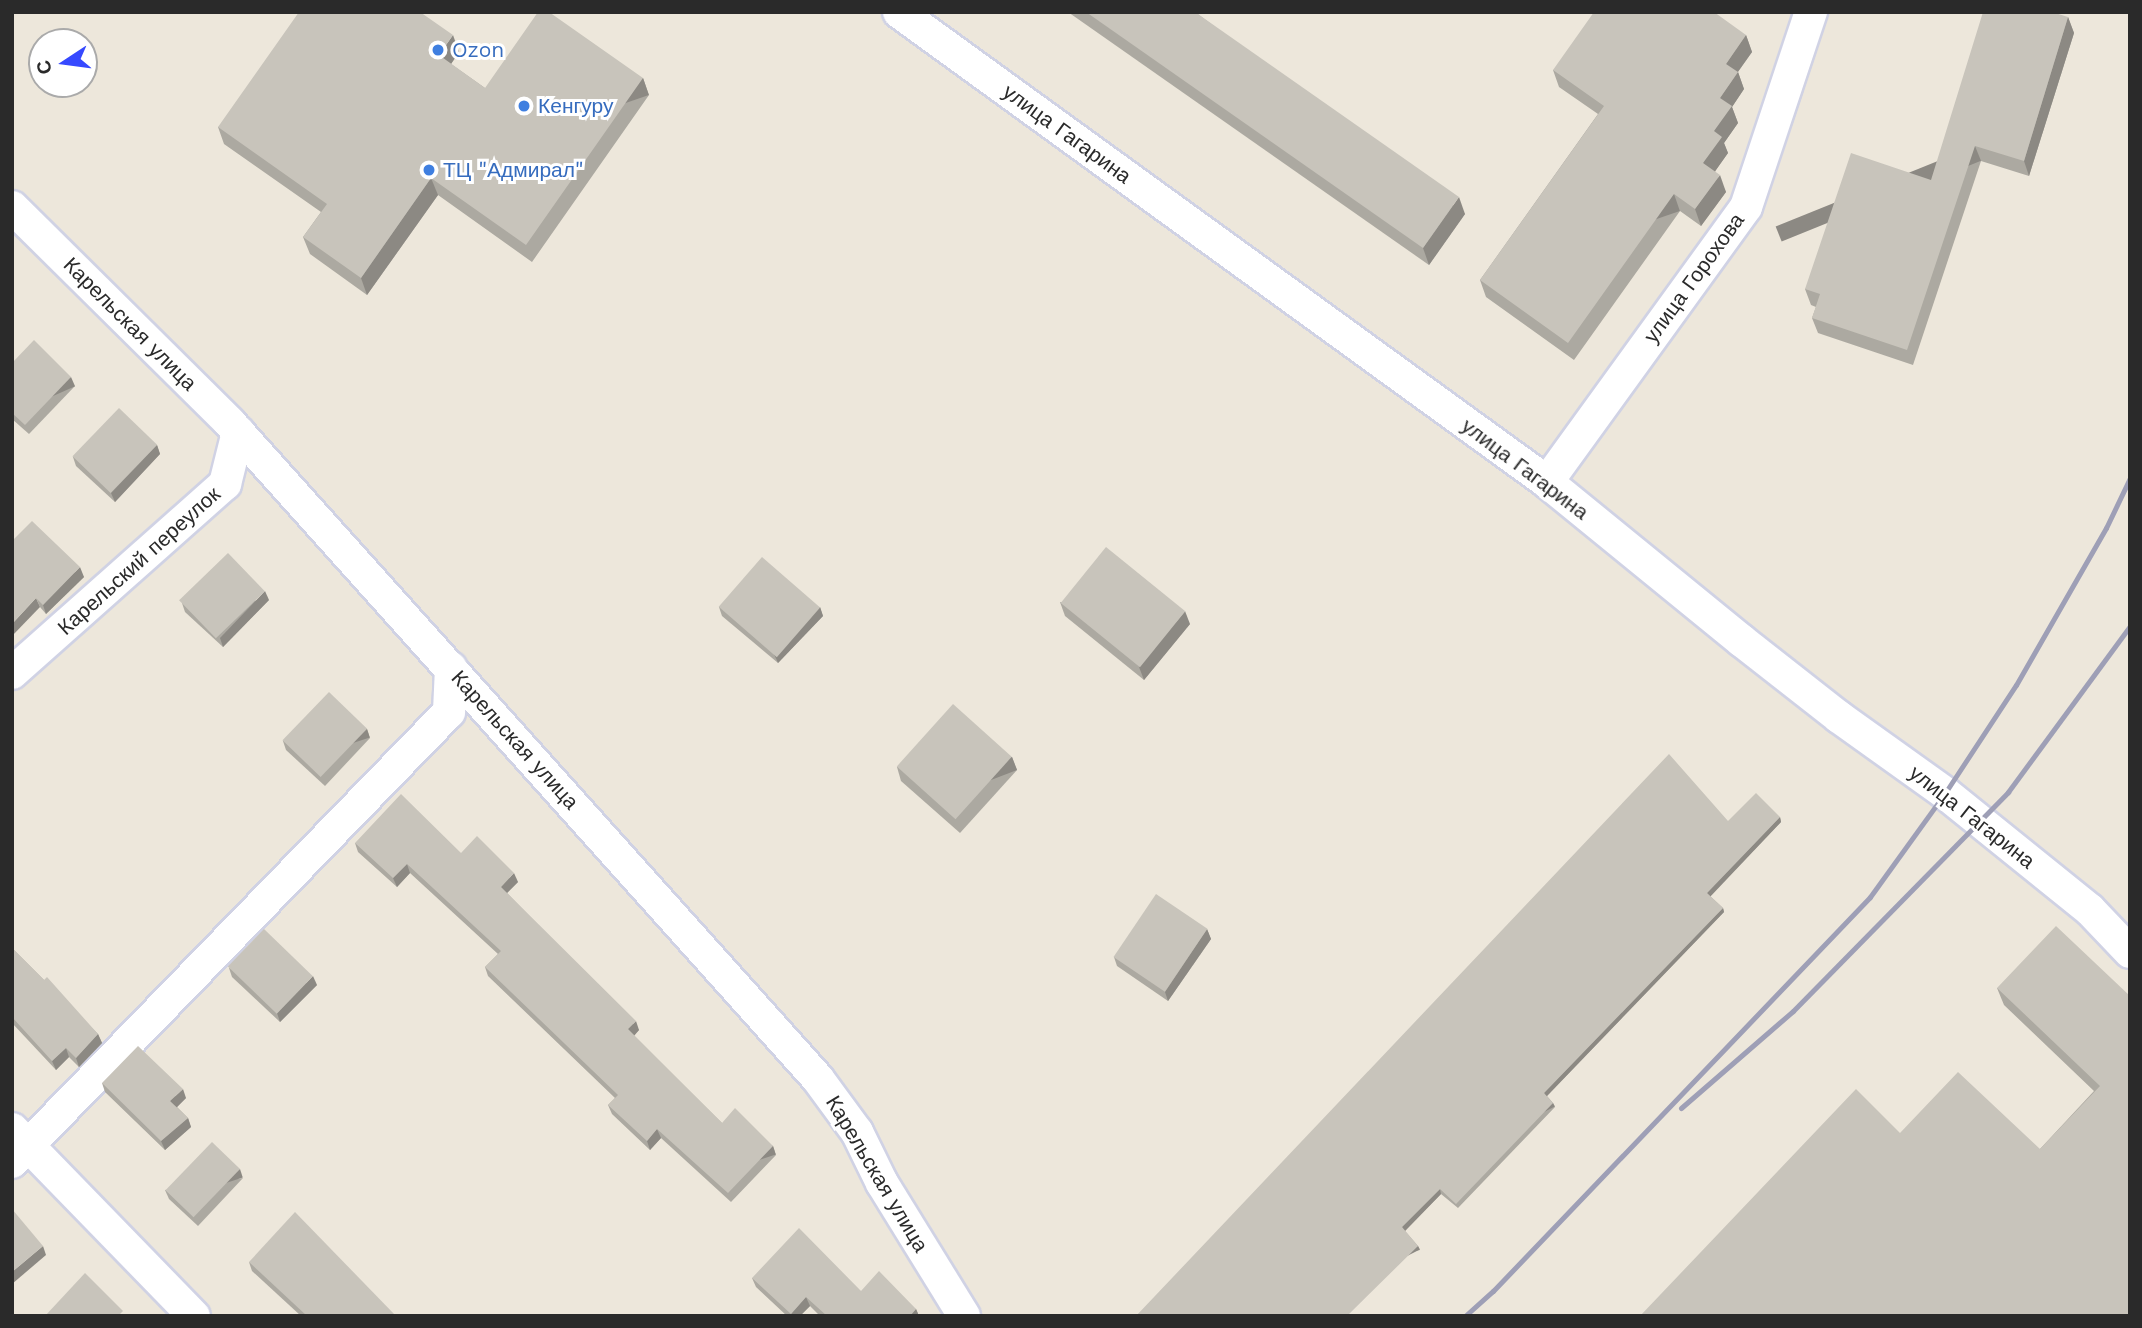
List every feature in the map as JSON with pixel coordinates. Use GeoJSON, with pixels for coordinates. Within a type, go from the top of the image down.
{"type":"FeatureCollection","features":[{"type":"Feature","properties":{"kind":"street","name":"улица Гагарина"},"geometry":{"type":"LineString","coordinates":[[899,12],[1547,482],[1712,618],[1839,717],[1945,793],[2090,910],[2130,951]]}},
{"type":"Feature","properties":{"kind":"street","name":"улица Горохова"},"geometry":{"type":"LineString","coordinates":[[1547,482],[1746,208],[1811,12]]}},
{"type":"Feature","properties":{"kind":"street","name":"Карельская улица"},"geometry":{"type":"LineString","coordinates":[[12,207],[238,432],[818,1079],[857,1132],[882,1183],[964,1316]]}},
{"type":"Feature","properties":{"kind":"street","name":"Карельский переулок"},"geometry":{"type":"LineString","coordinates":[[12,673],[225,484],[238,432]]}},
{"type":"Feature","properties":{"kind":"street"},"geometry":{"type":"LineString","coordinates":[[194,1316],[17,1146],[449,712],[451,668]]}},
{"type":"Feature","properties":{"kind":"building","name":"ТЦ \"Адмирал\""},"geometry":{"type":"Polygon","coordinates":[[[299,12],[420,12],[453,35],[439,55],[485,88],[538,12],[549,12],[643,78],[526,245],[431,178],[361,278],[303,237],[327,204],[218,127],[299,12]]]}},
{"type":"Feature","properties":{"kind":"building"},"geometry":{"type":"Polygon","coordinates":[[[1086,12],[1195,12],[1459,197],[1423,248],[1086,12]]]}},
{"type":"Feature","properties":{"kind":"building"},"geometry":{"type":"Polygon","coordinates":[[[1594,12],[1714,12],[1746,35],[1726,64],[1738,72],[1720,98],[1732,106],[1714,131],[1722,137],[1703,163],[1720,175],[1695,209],[1674,194],[1568,343],[1480,280],[1604,106],[1553,70],[1594,12]]]}},
{"type":"Feature","properties":{"kind":"building"},"geometry":{"type":"Polygon","coordinates":[[[1983,12],[2052,12],[2068,17],[2024,161],[1975,146],[1907,350],[1812,318],[1820,294],[1805,289],[1851,153],[1931,180],[1983,12]]]}},
{"type":"Feature","properties":{"kind":"building"},"geometry":{"type":"Polygon","coordinates":[[[34,340],[71,377],[25,425],[12,413],[12,363],[34,340]]]}},
{"type":"Feature","properties":{"kind":"building"},"geometry":{"type":"Polygon","coordinates":[[[119,408],[157,445],[111,493],[72,456],[119,408]]]}},
{"type":"Feature","properties":{"kind":"building"},"geometry":{"type":"Polygon","coordinates":[[[32,521],[80,567],[43,605],[36,598],[12,624],[12,541],[32,521]]]}},
{"type":"Feature","properties":{"kind":"building"},"geometry":{"type":"Polygon","coordinates":[[[1106,547],[1185,611],[1140,667],[1061,603],[1106,547]]]}},
{"type":"Feature","properties":{"kind":"building"},"geometry":{"type":"Polygon","coordinates":[[[228,553],[265,591],[216,638],[179,600],[228,553]]]}},
{"type":"Feature","properties":{"kind":"building"},"geometry":{"type":"Polygon","coordinates":[[[762,557],[820,608],[777,657],[719,607],[762,557]]]}},
{"type":"Feature","properties":{"kind":"building"},"geometry":{"type":"Polygon","coordinates":[[[329,692],[367,729],[321,777],[282,740],[329,692]]]}},
{"type":"Feature","properties":{"kind":"building"},"geometry":{"type":"Polygon","coordinates":[[[953,704],[1012,757],[956,819],[897,766],[953,704]]]}},
{"type":"Feature","properties":{"kind":"building"},"geometry":{"type":"Polygon","coordinates":[[[1669,754],[1728,821],[1756,793],[1780,817],[1707,893],[1723,908],[1544,1093],[1553,1103],[1456,1204],[1440,1189],[1402,1227],[1418,1246],[1347,1316],[1136,1316],[1669,754]]]}},
{"type":"Feature","properties":{"kind":"building"},"geometry":{"type":"Polygon","coordinates":[[[401,794],[461,853],[477,836],[514,873],[501,887],[636,1021],[628,1029],[722,1123],[735,1108],[773,1146],[728,1193],[657,1129],[647,1141],[608,1105],[618,1095],[485,967],[501,951],[407,864],[393,878],[355,843],[401,794]]]}},
{"type":"Feature","properties":{"kind":"building"},"geometry":{"type":"Polygon","coordinates":[[[1156,894],[1207,929],[1165,992],[1114,957],[1156,894]]]}},
{"type":"Feature","properties":{"kind":"building"},"geometry":{"type":"Polygon","coordinates":[[[2056,926],[2130,996],[2130,1316],[1640,1316],[1856,1089],[1900,1133],[1958,1072],[2040,1149],[2100,1086],[1997,988],[2056,926]]]}},
{"type":"Feature","properties":{"kind":"building"},"geometry":{"type":"Polygon","coordinates":[[[264,929],[313,976],[277,1014],[228,966],[264,929]]]}},
{"type":"Feature","properties":{"kind":"building"},"geometry":{"type":"Polygon","coordinates":[[[12,948],[44,980],[47,977],[98,1034],[76,1058],[66,1048],[52,1061],[12,1017],[12,948]]]}},
{"type":"Feature","properties":{"kind":"building"},"geometry":{"type":"Polygon","coordinates":[[[138,1046],[183,1089],[170,1101],[188,1118],[161,1141],[102,1083],[138,1046]]]}},
{"type":"Feature","properties":{"kind":"building"},"geometry":{"type":"Polygon","coordinates":[[[212,1142],[240,1169],[194,1217],[165,1190],[212,1142]]]}},
{"type":"Feature","properties":{"kind":"building"},"geometry":{"type":"Polygon","coordinates":[[[12,1209],[43,1246],[12,1272],[12,1209]]]}},
{"type":"Feature","properties":{"kind":"building"},"geometry":{"type":"Polygon","coordinates":[[[295,1212],[396,1316],[307,1316],[249,1262],[295,1212]]]}},
{"type":"Feature","properties":{"kind":"building"},"geometry":{"type":"Polygon","coordinates":[[[799,1228],[861,1291],[879,1271],[916,1309],[910,1316],[827,1316],[806,1297],[791,1314],[752,1278],[799,1228]]]}},
{"type":"Feature","properties":{"kind":"building"},"geometry":{"type":"Polygon","coordinates":[[[85,1273],[123,1311],[118,1316],[45,1316],[85,1273]]]}},
{"type":"Feature","properties":{"kind":"railway"},"geometry":{"type":"LineString","coordinates":[[1465,1316],[1493,1291],[1870,897],[1945,793],[2016,685],[2106,528],[2130,478]]}},
{"type":"Feature","properties":{"kind":"railway"},"geometry":{"type":"LineString","coordinates":[[1681,1108],[1793,1011],[2008,792],[2130,626]]}},
{"type":"Feature","properties":{"kind":"place","name":"Ozon"},"geometry":{"type":"Point","coordinates":[438,50]}},
{"type":"Feature","properties":{"kind":"place","name":"Кенгуру"},"geometry":{"type":"Point","coordinates":[524,106]}},
{"type":"Feature","properties":{"kind":"place","name":"ТЦ \"Адмирал\""},"geometry":{"type":"Point","coordinates":[429,170]}}]}
